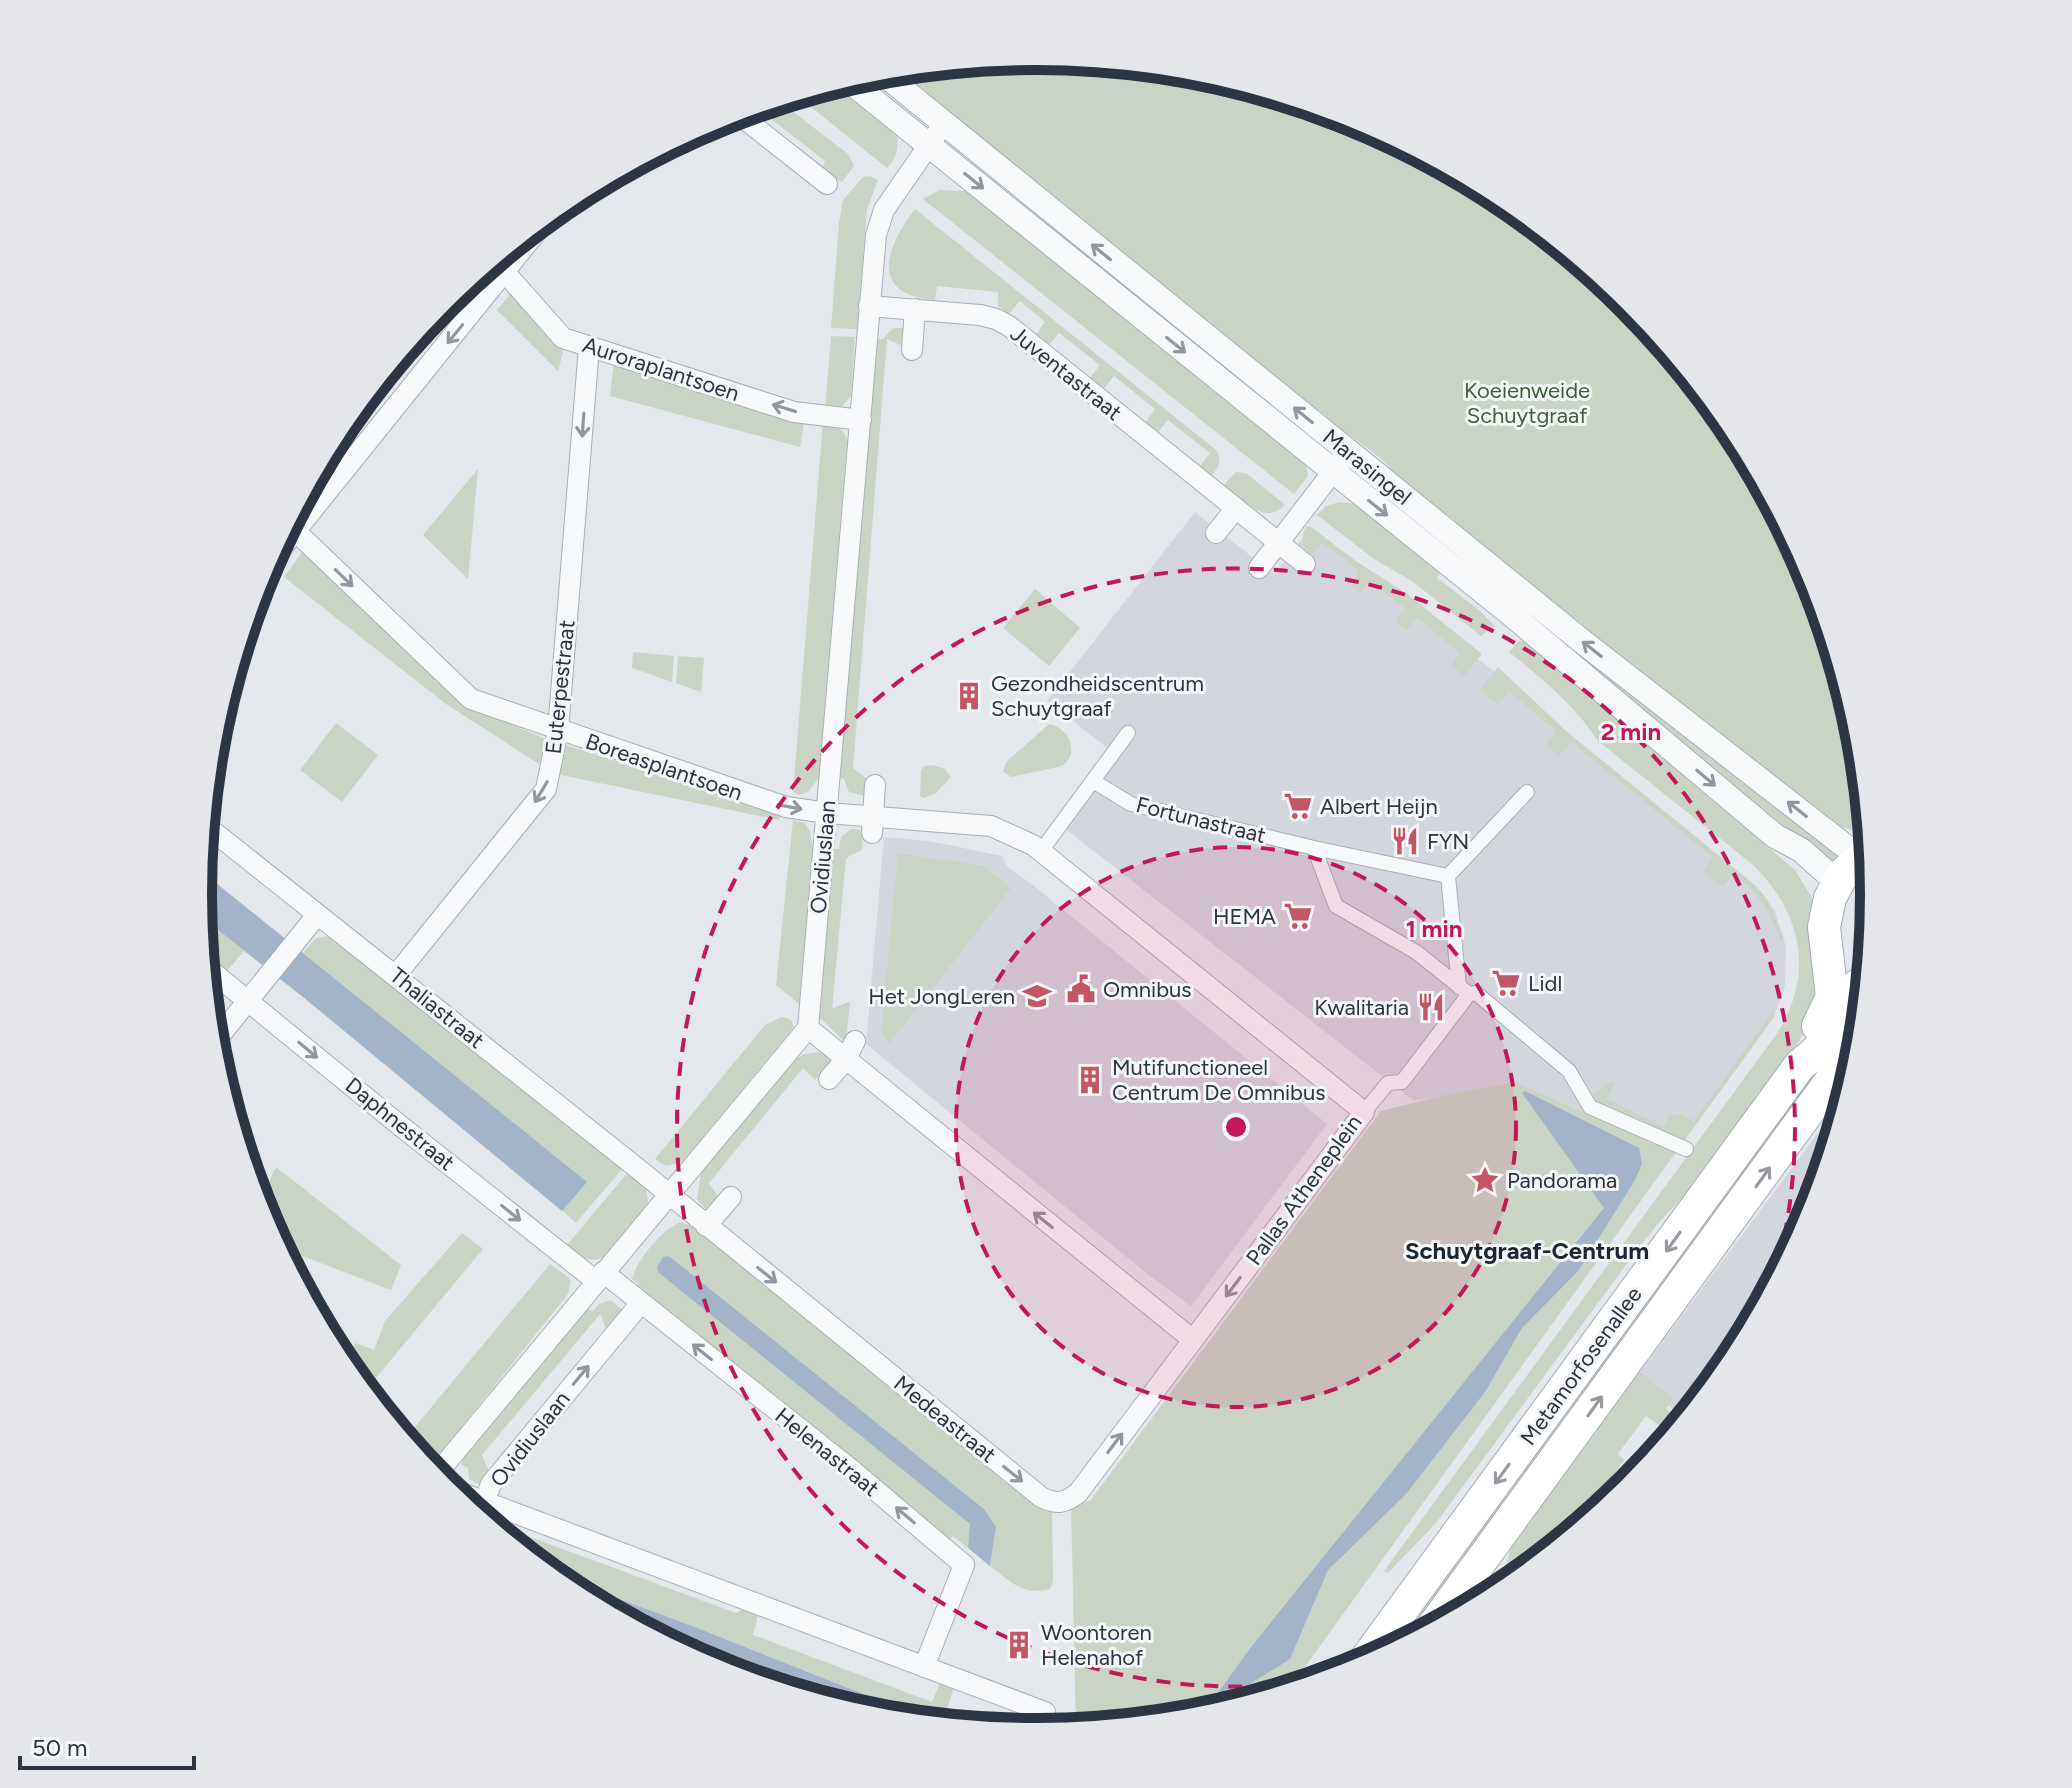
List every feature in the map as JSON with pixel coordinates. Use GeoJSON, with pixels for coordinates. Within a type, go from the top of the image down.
{"type":"FeatureCollection","features":[{"type":"Feature","properties":{"kind":"main road"},"geometry":{"type":"LineString","coordinates":[[1851,988],[1824,927],[1838,894],[1859,869]]}},
{"type":"Feature","properties":{"kind":"main road","name":"Metamorfosenallee"},"geometry":{"type":"LineString","coordinates":[[1378,1643],[1800,1065],[1807,1042],[1828,1009],[1851,988]]}},
{"type":"Feature","properties":{"kind":"main road","name":"Metamorfosenallee"},"geometry":{"type":"LineString","coordinates":[[1446,1609],[1841,1067]]}},
{"type":"Feature","properties":{"kind":"main road"},"geometry":{"type":"LineString","coordinates":[[1804,1120],[1836,1092]]}},
{"type":"Feature","properties":{"kind":"street","name":"Marasingel"},"geometry":{"type":"LineString","coordinates":[[894,83],[1583,642],[1858,852]]}},
{"type":"Feature","properties":{"kind":"street","name":"Marasingel"},"geometry":{"type":"LineString","coordinates":[[860,89],[1512,615],[1775,836],[1791,861],[1838,894]]}},
{"type":"Feature","properties":{"kind":"street"},"geometry":{"type":"LineString","coordinates":[[749,122],[827,184]]}},
{"type":"Feature","properties":{"kind":"street","name":"Ovidiuslaan"},"geometry":{"type":"LineString","coordinates":[[808,1028],[876,235],[884,210],[944,123]]}},
{"type":"Feature","properties":{"kind":"street","name":"Auroraplantsoen"},"geometry":{"type":"LineString","coordinates":[[500,268],[563,338],[794,412],[861,420]]}},
{"type":"Feature","properties":{"kind":"street"},"geometry":{"type":"LineString","coordinates":[[311,503],[494,273]]}},
{"type":"Feature","properties":{"kind":"street","name":"Juventastraat"},"geometry":{"type":"LineString","coordinates":[[869,306],[980,315],[1009,326],[1305,564]]}},
{"type":"Feature","properties":{"kind":"street"},"geometry":{"type":"LineString","coordinates":[[912,350],[915,309]]}},
{"type":"Feature","properties":{"kind":"street","name":"Euterpestraat"},"geometry":{"type":"LineString","coordinates":[[396,975],[546,789],[558,730],[589,347]]}},
{"type":"Feature","properties":{"kind":"street"},"geometry":{"type":"LineString","coordinates":[[1259,568],[1348,452]]}},
{"type":"Feature","properties":{"kind":"street"},"geometry":{"type":"LineString","coordinates":[[1216,533],[1236,508]]}},
{"type":"Feature","properties":{"kind":"street","name":"Boreasplantsoen"},"geometry":{"type":"LineString","coordinates":[[296,531],[471,699],[760,799],[786,807],[827,813]]}},
{"type":"Feature","properties":{"kind":"street"},"geometry":{"type":"LineString","coordinates":[[1041,851],[1128,733]]}},
{"type":"Feature","properties":{"kind":"street","name":"Fortunastraat"},"geometry":{"type":"LineString","coordinates":[[1093,781],[1131,804],[1448,876]]}},
{"type":"Feature","properties":{"kind":"street"},"geometry":{"type":"LineString","coordinates":[[872,825],[875,785]]}},
{"type":"Feature","properties":{"kind":"street"},"geometry":{"type":"LineString","coordinates":[[1364,1112],[1388,1083],[1402,1082],[1464,990],[1448,876],[1527,792]]}},
{"type":"Feature","properties":{"kind":"street","name":"Pallas Atheneplein"},"geometry":{"type":"LineString","coordinates":[[827,813],[872,825],[991,826],[1016,836],[1041,851],[1364,1112],[1193,1340]]}},
{"type":"Feature","properties":{"kind":"street","name":"Thaliastraat"},"geometry":{"type":"LineString","coordinates":[[215,833],[668,1194]]}},
{"type":"Feature","properties":{"kind":"street"},"geometry":{"type":"LineString","coordinates":[[1314,848],[1336,906],[1416,952],[1464,990],[1476,993],[1569,1071],[1590,1107],[1686,1149]]}},
{"type":"Feature","properties":{"kind":"street"},"geometry":{"type":"LineString","coordinates":[[224,1030],[317,915]]}},
{"type":"Feature","properties":{"kind":"street","name":"Daphnestraat"},"geometry":{"type":"LineString","coordinates":[[217,975],[402,1127],[600,1276]]}},
{"type":"Feature","properties":{"kind":"street"},"geometry":{"type":"LineString","coordinates":[[443,1466],[808,1028],[851,1050],[1193,1340]]}},
{"type":"Feature","properties":{"kind":"street"},"geometry":{"type":"LineString","coordinates":[[829,1079],[851,1050]]}},
{"type":"Feature","properties":{"kind":"street","name":"Medeastraat"},"geometry":{"type":"LineString","coordinates":[[668,1194],[1051,1502],[1065,1502],[1078,1493],[1193,1340]]}},
{"type":"Feature","properties":{"kind":"street"},"geometry":{"type":"LineString","coordinates":[[706,1226],[731,1197]]}},
{"type":"Feature","properties":{"kind":"street","name":"Helenastraat"},"geometry":{"type":"LineString","coordinates":[[600,1276],[641,1303],[848,1467],[964,1565],[924,1667]]}},
{"type":"Feature","properties":{"kind":"street","name":"Ovidiuslaan"},"geometry":{"type":"LineString","coordinates":[[484,1503],[491,1484],[641,1303]]}},
{"type":"Feature","properties":{"kind":"street"},"geometry":{"type":"LineString","coordinates":[[479,1501],[1045,1712]]}},
{"type":"Feature","properties":{"kind":"shaded area"},"geometry":{"type":"Polygon","coordinates":[[[1195,512],[1274,574],[1311,528],[1497,674],[1758,888],[1775,911],[1786,947],[1785,985],[1774,1017],[1676,1152],[1515,1082],[1414,1101],[1063,827],[1115,754],[1047,701],[1195,512]]]}},
{"type":"Feature","properties":{"kind":"shaded area","name":"Mutifunctioneel Centrum De Omnibus"},"geometry":{"type":"Polygon","coordinates":[[[884,837],[929,841],[1002,856],[1007,867],[1327,1124],[1191,1306],[866,1044],[884,837]]]}},
{"type":"Feature","properties":{"kind":"shaded area"},"geometry":{"type":"Polygon","coordinates":[[[1828,1119],[1797,1209],[1775,1258],[1750,1306],[1690,1396],[1677,1412],[1634,1380],[1828,1119]]]}},
{"type":"Feature","properties":{"kind":"green space","name":"Koeienweide Schuytgraaf"},"geometry":{"type":"Polygon","coordinates":[[[982,72],[1090,72],[1144,77],[1249,98],[1301,114],[1400,155],[1448,180],[1538,240],[1619,311],[1656,351],[1690,392],[1750,482],[1797,579],[1832,681],[1853,786],[1857,831],[1830,824],[1407,490],[1376,455],[1311,411],[900,82],[982,72]]]}},
{"type":"Feature","properties":{"kind":"green space"},"geometry":{"type":"Polygon","coordinates":[[[851,92],[896,128],[896,154],[887,168],[806,103],[851,92]]]}},
{"type":"Feature","properties":{"kind":"green space"},"geometry":{"type":"Polygon","coordinates":[[[789,109],[848,154],[854,166],[842,182],[821,171],[825,161],[767,116],[789,109]]]}},
{"type":"Feature","properties":{"kind":"green space"},"geometry":{"type":"Polygon","coordinates":[[[863,177],[878,180],[867,209],[857,329],[831,328],[843,200],[863,177]]]}},
{"type":"Feature","properties":{"kind":"green space"},"geometry":{"type":"Polygon","coordinates":[[[940,190],[965,191],[998,210],[1305,458],[1308,476],[1294,494],[923,199],[940,190]]]}},
{"type":"Feature","properties":{"kind":"green space"},"geometry":{"type":"Polygon","coordinates":[[[915,209],[1216,450],[1219,463],[1212,475],[1200,466],[1210,453],[1168,420],[1158,432],[1146,422],[1155,409],[1114,376],[1103,390],[1089,379],[1100,365],[1059,333],[1049,345],[1036,335],[1045,322],[1020,301],[1009,314],[998,306],[998,292],[937,286],[935,300],[914,296],[900,289],[892,279],[889,267],[891,253],[915,209]]]}},
{"type":"Feature","properties":{"kind":"green space"},"geometry":{"type":"Polygon","coordinates":[[[513,291],[564,348],[558,371],[497,310],[513,291]]]}},
{"type":"Feature","properties":{"kind":"green space"},"geometry":{"type":"Polygon","coordinates":[[[897,328],[906,328],[905,347],[887,339],[853,768],[867,779],[866,796],[849,792],[844,779],[839,778],[876,339],[883,339],[897,328]]]}},
{"type":"Feature","properties":{"kind":"green space"},"geometry":{"type":"Polygon","coordinates":[[[831,336],[855,337],[851,396],[841,407],[825,410],[831,336]]]}},
{"type":"Feature","properties":{"kind":"green space"},"geometry":{"type":"Polygon","coordinates":[[[614,361],[804,422],[800,447],[610,396],[614,361]]]}},
{"type":"Feature","properties":{"kind":"green space"},"geometry":{"type":"Polygon","coordinates":[[[823,421],[839,427],[847,441],[819,778],[808,792],[799,795],[793,792],[823,421]]]}},
{"type":"Feature","properties":{"kind":"green space"},"geometry":{"type":"Polygon","coordinates":[[[478,469],[468,579],[423,535],[478,469]]]}},
{"type":"Feature","properties":{"kind":"green space"},"geometry":{"type":"Polygon","coordinates":[[[1236,472],[1246,473],[1285,505],[1269,513],[1245,503],[1224,485],[1236,472]]]}},
{"type":"Feature","properties":{"kind":"green space"},"geometry":{"type":"Polygon","coordinates":[[[1340,502],[1363,505],[1443,568],[1437,578],[1495,626],[1481,636],[1412,581],[1374,559],[1317,515],[1326,506],[1340,502]]]}},
{"type":"Feature","properties":{"kind":"green space"},"geometry":{"type":"Polygon","coordinates":[[[1310,526],[1357,562],[1406,593],[1482,654],[1464,676],[1451,665],[1460,653],[1417,618],[1406,630],[1395,621],[1405,609],[1370,581],[1360,593],[1349,584],[1359,571],[1322,543],[1312,555],[1304,546],[1303,539],[1306,527],[1310,526]]]}},
{"type":"Feature","properties":{"kind":"green space"},"geometry":{"type":"Polygon","coordinates":[[[304,550],[469,705],[547,740],[539,764],[446,704],[284,577],[304,550]]]}},
{"type":"Feature","properties":{"kind":"green space"},"geometry":{"type":"Polygon","coordinates":[[[1035,589],[1080,628],[1049,666],[1003,628],[1035,589]]]}},
{"type":"Feature","properties":{"kind":"green space"},"geometry":{"type":"Polygon","coordinates":[[[1536,611],[1844,857],[1836,868],[1529,620],[1536,611]]]}},
{"type":"Feature","properties":{"kind":"green space"},"geometry":{"type":"Polygon","coordinates":[[[1529,635],[1610,707],[1628,729],[1795,870],[1812,898],[1821,973],[1811,1019],[1796,1047],[1708,1171],[1637,1250],[1436,1523],[1388,1573],[1384,1571],[1778,1032],[1790,1009],[1796,987],[1799,965],[1792,922],[1769,882],[1752,864],[1598,741],[1569,704],[1509,652],[1529,635]]]}},
{"type":"Feature","properties":{"kind":"green space"},"geometry":{"type":"Polygon","coordinates":[[[633,652],[674,656],[672,682],[632,668],[633,652]]]}},
{"type":"Feature","properties":{"kind":"green space"},"geometry":{"type":"Polygon","coordinates":[[[678,656],[704,658],[701,692],[676,683],[678,656]]]}},
{"type":"Feature","properties":{"kind":"green space"},"geometry":{"type":"Polygon","coordinates":[[[1498,667],[1568,733],[1755,885],[1767,899],[1784,939],[1780,940],[1772,920],[1750,887],[1734,873],[1723,887],[1703,871],[1713,857],[1571,742],[1559,756],[1546,744],[1556,731],[1509,692],[1498,704],[1480,690],[1498,667]]]}},
{"type":"Feature","properties":{"kind":"green space"},"geometry":{"type":"Polygon","coordinates":[[[336,723],[378,755],[342,802],[300,770],[336,723]]]}},
{"type":"Feature","properties":{"kind":"green space"},"geometry":{"type":"Polygon","coordinates":[[[1049,724],[1062,730],[1070,741],[1068,761],[1062,766],[1012,777],[1003,772],[1006,762],[1049,724]]]}},
{"type":"Feature","properties":{"kind":"green space"},"geometry":{"type":"Polygon","coordinates":[[[562,744],[780,812],[779,820],[556,774],[562,744]]]}},
{"type":"Feature","properties":{"kind":"green space"},"geometry":{"type":"Polygon","coordinates":[[[924,766],[945,769],[951,777],[935,794],[923,798],[920,796],[921,771],[924,766]]]}},
{"type":"Feature","properties":{"kind":"green space"},"geometry":{"type":"Polygon","coordinates":[[[793,820],[805,823],[813,850],[799,1004],[776,985],[793,820]]]}},
{"type":"Feature","properties":{"kind":"green space"},"geometry":{"type":"Polygon","coordinates":[[[851,829],[863,830],[862,850],[846,858],[832,1009],[850,1001],[846,1043],[820,1018],[833,849],[839,849],[841,837],[851,829]]]}},
{"type":"Feature","properties":{"kind":"green space"},"geometry":{"type":"Polygon","coordinates":[[[898,853],[984,866],[1011,888],[890,1043],[881,1034],[898,853]]]}},
{"type":"Feature","properties":{"kind":"green space"},"geometry":{"type":"Polygon","coordinates":[[[213,927],[244,951],[226,972],[215,964],[213,927]]]}},
{"type":"Feature","properties":{"kind":"green space"},"geometry":{"type":"Polygon","coordinates":[[[329,936],[623,1168],[576,1223],[562,1210],[586,1182],[303,953],[316,938],[329,936]]]}},
{"type":"Feature","properties":{"kind":"green space"},"geometry":{"type":"Polygon","coordinates":[[[1773,1011],[1774,1017],[1684,1141],[1593,1099],[1595,1092],[1612,1082],[1607,1099],[1663,1127],[1671,1113],[1677,1116],[1680,1113],[1694,1121],[1773,1011]]]}},
{"type":"Feature","properties":{"kind":"green space"},"geometry":{"type":"Polygon","coordinates":[[[782,1017],[791,1020],[794,1027],[682,1162],[666,1166],[655,1159],[765,1025],[782,1017]]]}},
{"type":"Feature","properties":{"kind":"green space"},"geometry":{"type":"Polygon","coordinates":[[[1849,1024],[1845,1048],[1421,1622],[1401,1632],[1849,1024]]]}},
{"type":"Feature","properties":{"kind":"green space"},"geometry":{"type":"Polygon","coordinates":[[[819,1052],[833,1060],[815,1080],[803,1068],[709,1183],[718,1197],[707,1210],[697,1200],[701,1173],[795,1059],[819,1052]]]}},
{"type":"Feature","properties":{"kind":"green space"},"geometry":{"type":"Polygon","coordinates":[[[1515,1082],[1676,1152],[1299,1674],[1197,1702],[1144,1711],[1076,1717],[1071,1503],[1090,1501],[1381,1111],[1515,1082]]]}},
{"type":"Feature","properties":{"kind":"green space"},"geometry":{"type":"Polygon","coordinates":[[[276,1167],[401,1265],[391,1290],[295,1253],[266,1187],[276,1167]]]}},
{"type":"Feature","properties":{"kind":"green space"},"geometry":{"type":"Polygon","coordinates":[[[628,1172],[646,1187],[648,1202],[645,1208],[604,1257],[593,1260],[584,1258],[567,1245],[628,1172]]]}},
{"type":"Feature","properties":{"kind":"green space"},"geometry":{"type":"Polygon","coordinates":[[[680,1222],[688,1225],[692,1222],[1052,1508],[1053,1581],[1050,1589],[1024,1589],[990,1566],[996,1527],[984,1509],[669,1256],[663,1258],[657,1267],[971,1524],[968,1548],[953,1536],[949,1540],[635,1290],[639,1285],[632,1279],[645,1254],[658,1238],[680,1222]]]}},
{"type":"Feature","properties":{"kind":"green space"},"geometry":{"type":"Polygon","coordinates":[[[462,1233],[483,1249],[372,1382],[351,1352],[355,1343],[374,1350],[385,1321],[462,1233]]]}},
{"type":"Feature","properties":{"kind":"green space"},"geometry":{"type":"Polygon","coordinates":[[[550,1264],[568,1277],[571,1282],[568,1294],[439,1455],[432,1455],[411,1431],[550,1264]]]}},
{"type":"Feature","properties":{"kind":"green space"},"geometry":{"type":"Polygon","coordinates":[[[611,1300],[624,1311],[607,1331],[600,1314],[482,1455],[489,1471],[481,1485],[469,1479],[468,1468],[461,1464],[465,1455],[588,1308],[592,1312],[599,1304],[611,1300]]]}},
{"type":"Feature","properties":{"kind":"green space"},"geometry":{"type":"Polygon","coordinates":[[[1711,1366],[1694,1390],[1689,1383],[1711,1366]]]}},
{"type":"Feature","properties":{"kind":"green space"},"geometry":{"type":"Polygon","coordinates":[[[1637,1370],[1674,1398],[1666,1409],[1674,1415],[1663,1428],[1646,1416],[1618,1454],[1624,1460],[1599,1496],[1538,1548],[1496,1578],[1508,1561],[1511,1541],[1637,1370]]]}},
{"type":"Feature","properties":{"kind":"green space"},"geometry":{"type":"Polygon","coordinates":[[[513,1531],[736,1613],[744,1609],[758,1615],[753,1635],[932,1702],[940,1683],[954,1688],[947,1708],[964,1714],[889,1704],[596,1590],[513,1531]]]}},
{"type":"Feature","properties":{"kind":"water"},"geometry":{"type":"Polygon","coordinates":[[[213,880],[587,1182],[562,1211],[213,926],[213,880]]]}},
{"type":"Feature","properties":{"kind":"water"},"geometry":{"type":"Polygon","coordinates":[[[1525,1091],[1639,1148],[1642,1164],[1635,1180],[1579,1270],[1522,1328],[1485,1392],[1406,1494],[1328,1570],[1290,1659],[1237,1693],[1214,1698],[1251,1647],[1604,1208],[1522,1093],[1525,1091]]]}},
{"type":"Feature","properties":{"kind":"water"},"geometry":{"type":"Polygon","coordinates":[[[669,1256],[984,1509],[996,1527],[990,1566],[968,1548],[970,1524],[658,1272],[657,1267],[663,1257],[669,1256]]]}},
{"type":"Feature","properties":{"kind":"water"},"geometry":{"type":"Polygon","coordinates":[[[596,1590],[890,1704],[831,1692],[669,1631],[596,1590]]]}},
{"type":"Feature","properties":{"kind":"place","name":"Gezondheidscentrum Schuytgraaf"},"geometry":{"type":"Point","coordinates":[969,696]}},
{"type":"Feature","properties":{"kind":"place","name":"Albert Heijn"},"geometry":{"type":"Point","coordinates":[1298,806]}},
{"type":"Feature","properties":{"kind":"place","name":"FYN"},"geometry":{"type":"Point","coordinates":[1405,841]}},
{"type":"Feature","properties":{"kind":"place","name":"HEMA"},"geometry":{"type":"Point","coordinates":[1298,916]}},
{"type":"Feature","properties":{"kind":"place","name":"Lidl"},"geometry":{"type":"Point","coordinates":[1506,983]}},
{"type":"Feature","properties":{"kind":"place","name":"Omnibus"},"geometry":{"type":"Point","coordinates":[1081,989]}},
{"type":"Feature","properties":{"kind":"place","name":"Het JongLeren"},"geometry":{"type":"Point","coordinates":[1037,996]}},
{"type":"Feature","properties":{"kind":"place","name":"Kwalitaria"},"geometry":{"type":"Point","coordinates":[1431,1007]}},
{"type":"Feature","properties":{"kind":"place","name":"Mutifunctioneel Centrum De Omnibus"},"geometry":{"type":"Point","coordinates":[1090,1080]}},
{"type":"Feature","properties":{"kind":"place","name":"Pandorama"},"geometry":{"type":"Point","coordinates":[1485,1180]}},
{"type":"Feature","properties":{"kind":"place","name":"Woontoren Helenahof"},"geometry":{"type":"Point","coordinates":[1019,1645]}},
{"type":"Feature","properties":{"kind":"district","name":"Schuytgraaf-Centrum"},"geometry":{"type":"Point","coordinates":[1527,1250]}}]}
